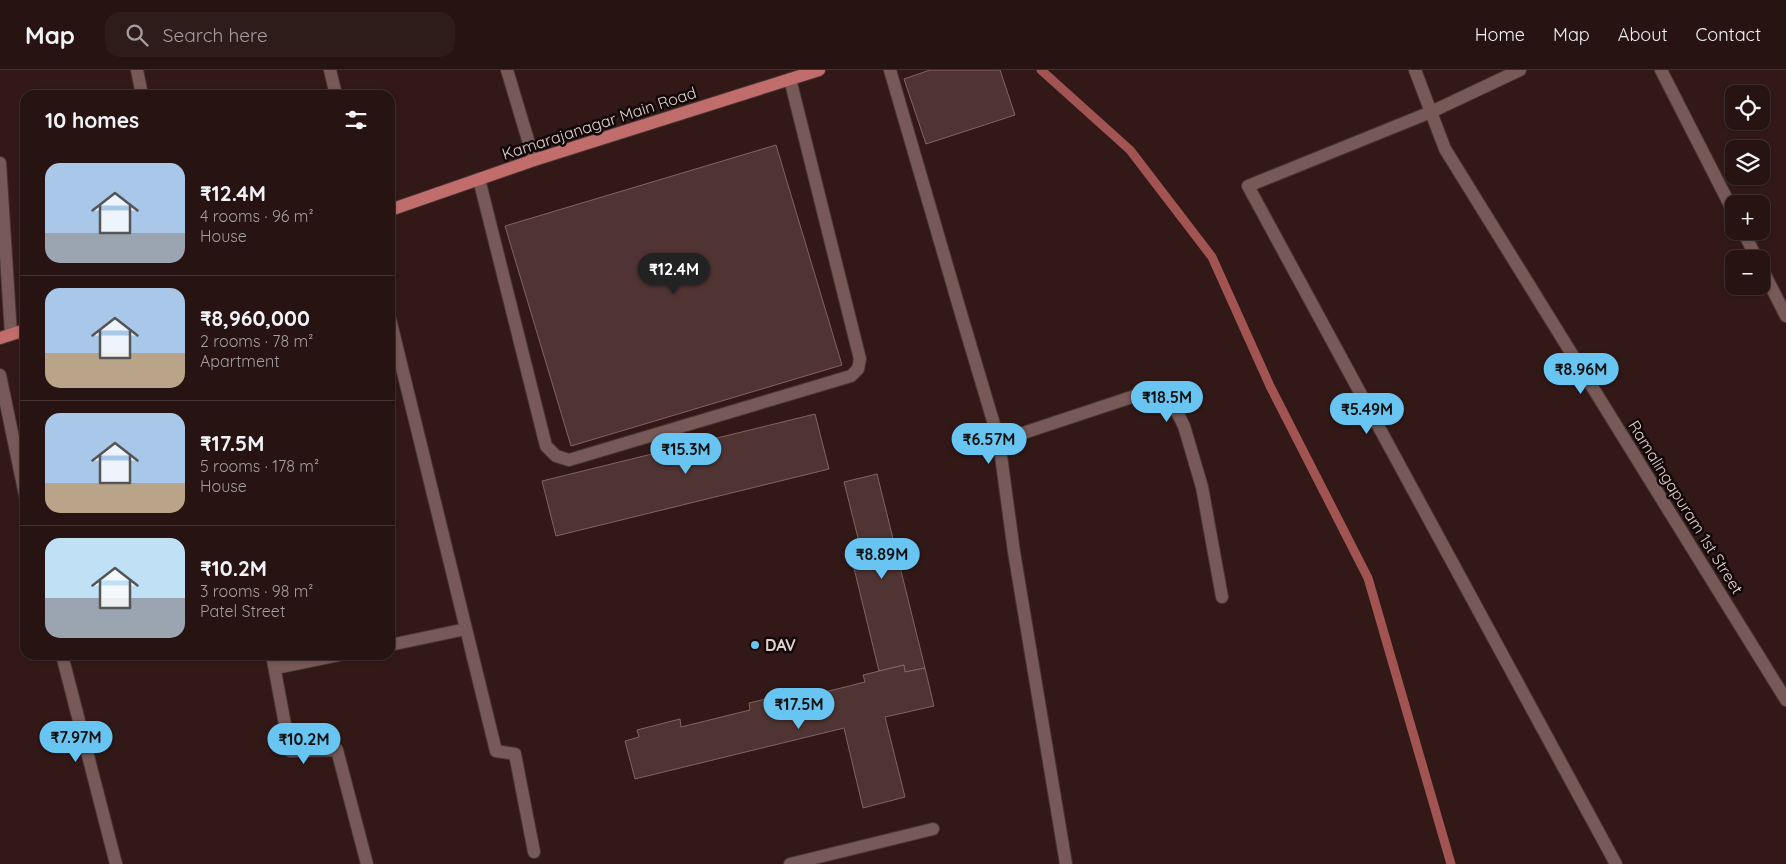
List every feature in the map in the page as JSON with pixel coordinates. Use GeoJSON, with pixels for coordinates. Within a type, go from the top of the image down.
{"type":"FeatureCollection","features":[{"type":"Feature","properties":{"kind":"main road","name":"Kamarajanagar Main Road"},"geometry":{"type":"LineString","coordinates":[[395,208],[534,160],[819,70]]}},
{"type":"Feature","properties":{"kind":"main road"},"geometry":{"type":"LineString","coordinates":[[5,336],[20,332]]}},
{"type":"Feature","properties":{"kind":"street"},"geometry":{"type":"LineString","coordinates":[[137,70],[141,90]]}},
{"type":"Feature","properties":{"kind":"street"},"geometry":{"type":"LineString","coordinates":[[330,70],[335,90]]}},
{"type":"Feature","properties":{"kind":"street"},"geometry":{"type":"LineString","coordinates":[[507,70],[534,160]]}},
{"type":"Feature","properties":{"kind":"street"},"geometry":{"type":"LineString","coordinates":[[890,70],[999,440],[1016,561],[1066,864]]}},
{"type":"Feature","properties":{"kind":"street","name":"Ramalingapuram 1st Street"},"geometry":{"type":"LineString","coordinates":[[1415,70],[1445,150],[1786,700]]}},
{"type":"Feature","properties":{"kind":"street"},"geometry":{"type":"LineString","coordinates":[[1520,70],[1431,112],[1248,186],[1616,864]]}},
{"type":"Feature","properties":{"kind":"street"},"geometry":{"type":"LineString","coordinates":[[1661,70],[1725,195]]}},
{"type":"Feature","properties":{"kind":"street"},"geometry":{"type":"LineString","coordinates":[[480,179],[546,446],[556,456],[568,460],[850,376],[858,369],[860,359],[790,79]]}},
{"type":"Feature","properties":{"kind":"street"},"geometry":{"type":"LineString","coordinates":[[0,163],[5,336]]}},
{"type":"Feature","properties":{"kind":"street"},"geometry":{"type":"LineString","coordinates":[[1770,285],[1786,316]]}},
{"type":"Feature","properties":{"kind":"street"},"geometry":{"type":"LineString","coordinates":[[395,339],[496,751],[515,754],[534,852]]}},
{"type":"Feature","properties":{"kind":"street"},"geometry":{"type":"LineString","coordinates":[[0,375],[20,472]]}},
{"type":"Feature","properties":{"kind":"street"},"geometry":{"type":"LineString","coordinates":[[999,440],[1153,390],[1169,396],[1184,426],[1202,487],[1222,597]]}},
{"type":"Feature","properties":{"kind":"street"},"geometry":{"type":"LineString","coordinates":[[395,644],[466,629]]}},
{"type":"Feature","properties":{"kind":"street"},"geometry":{"type":"LineString","coordinates":[[63,660],[116,864]]}},
{"type":"Feature","properties":{"kind":"street"},"geometry":{"type":"LineString","coordinates":[[274,660],[290,751],[337,750],[367,864]]}},
{"type":"Feature","properties":{"kind":"street"},"geometry":{"type":"LineString","coordinates":[[276,668],[315,660]]}},
{"type":"Feature","properties":{"kind":"street"},"geometry":{"type":"LineString","coordinates":[[790,864],[819,860],[933,829]]}},
{"type":"Feature","properties":{"kind":"building"},"geometry":{"type":"Polygon","coordinates":[[[930,70],[1000,70],[1015,115],[926,144],[904,79],[930,70]]]}},
{"type":"Feature","properties":{"kind":"building"},"geometry":{"type":"Polygon","coordinates":[[[776,145],[842,365],[571,446],[505,226],[776,145]]]}},
{"type":"Feature","properties":{"kind":"building"},"geometry":{"type":"Polygon","coordinates":[[[815,414],[829,469],[556,536],[542,481],[815,414]]]}},
{"type":"Feature","properties":{"kind":"building"},"geometry":{"type":"Polygon","coordinates":[[[877,474],[925,668],[905,672],[904,665],[879,671],[852,560],[863,558],[844,482],[877,474]]]}},
{"type":"Feature","properties":{"kind":"building"},"geometry":{"type":"Polygon","coordinates":[[[904,665],[905,672],[925,668],[934,706],[885,717],[905,797],[863,808],[844,728],[635,779],[625,741],[639,737],[637,730],[680,719],[681,727],[750,710],[749,703],[795,692],[797,699],[865,682],[863,675],[904,665]]]}},
{"type":"Feature","properties":{"kind":"waterway"},"geometry":{"type":"LineString","coordinates":[[1041,70],[1130,150],[1212,257],[1270,386],[1368,578],[1451,864]]}},
{"type":"Feature","properties":{"kind":"place","name":"DAV"},"geometry":{"type":"Point","coordinates":[755,645]}}]}
